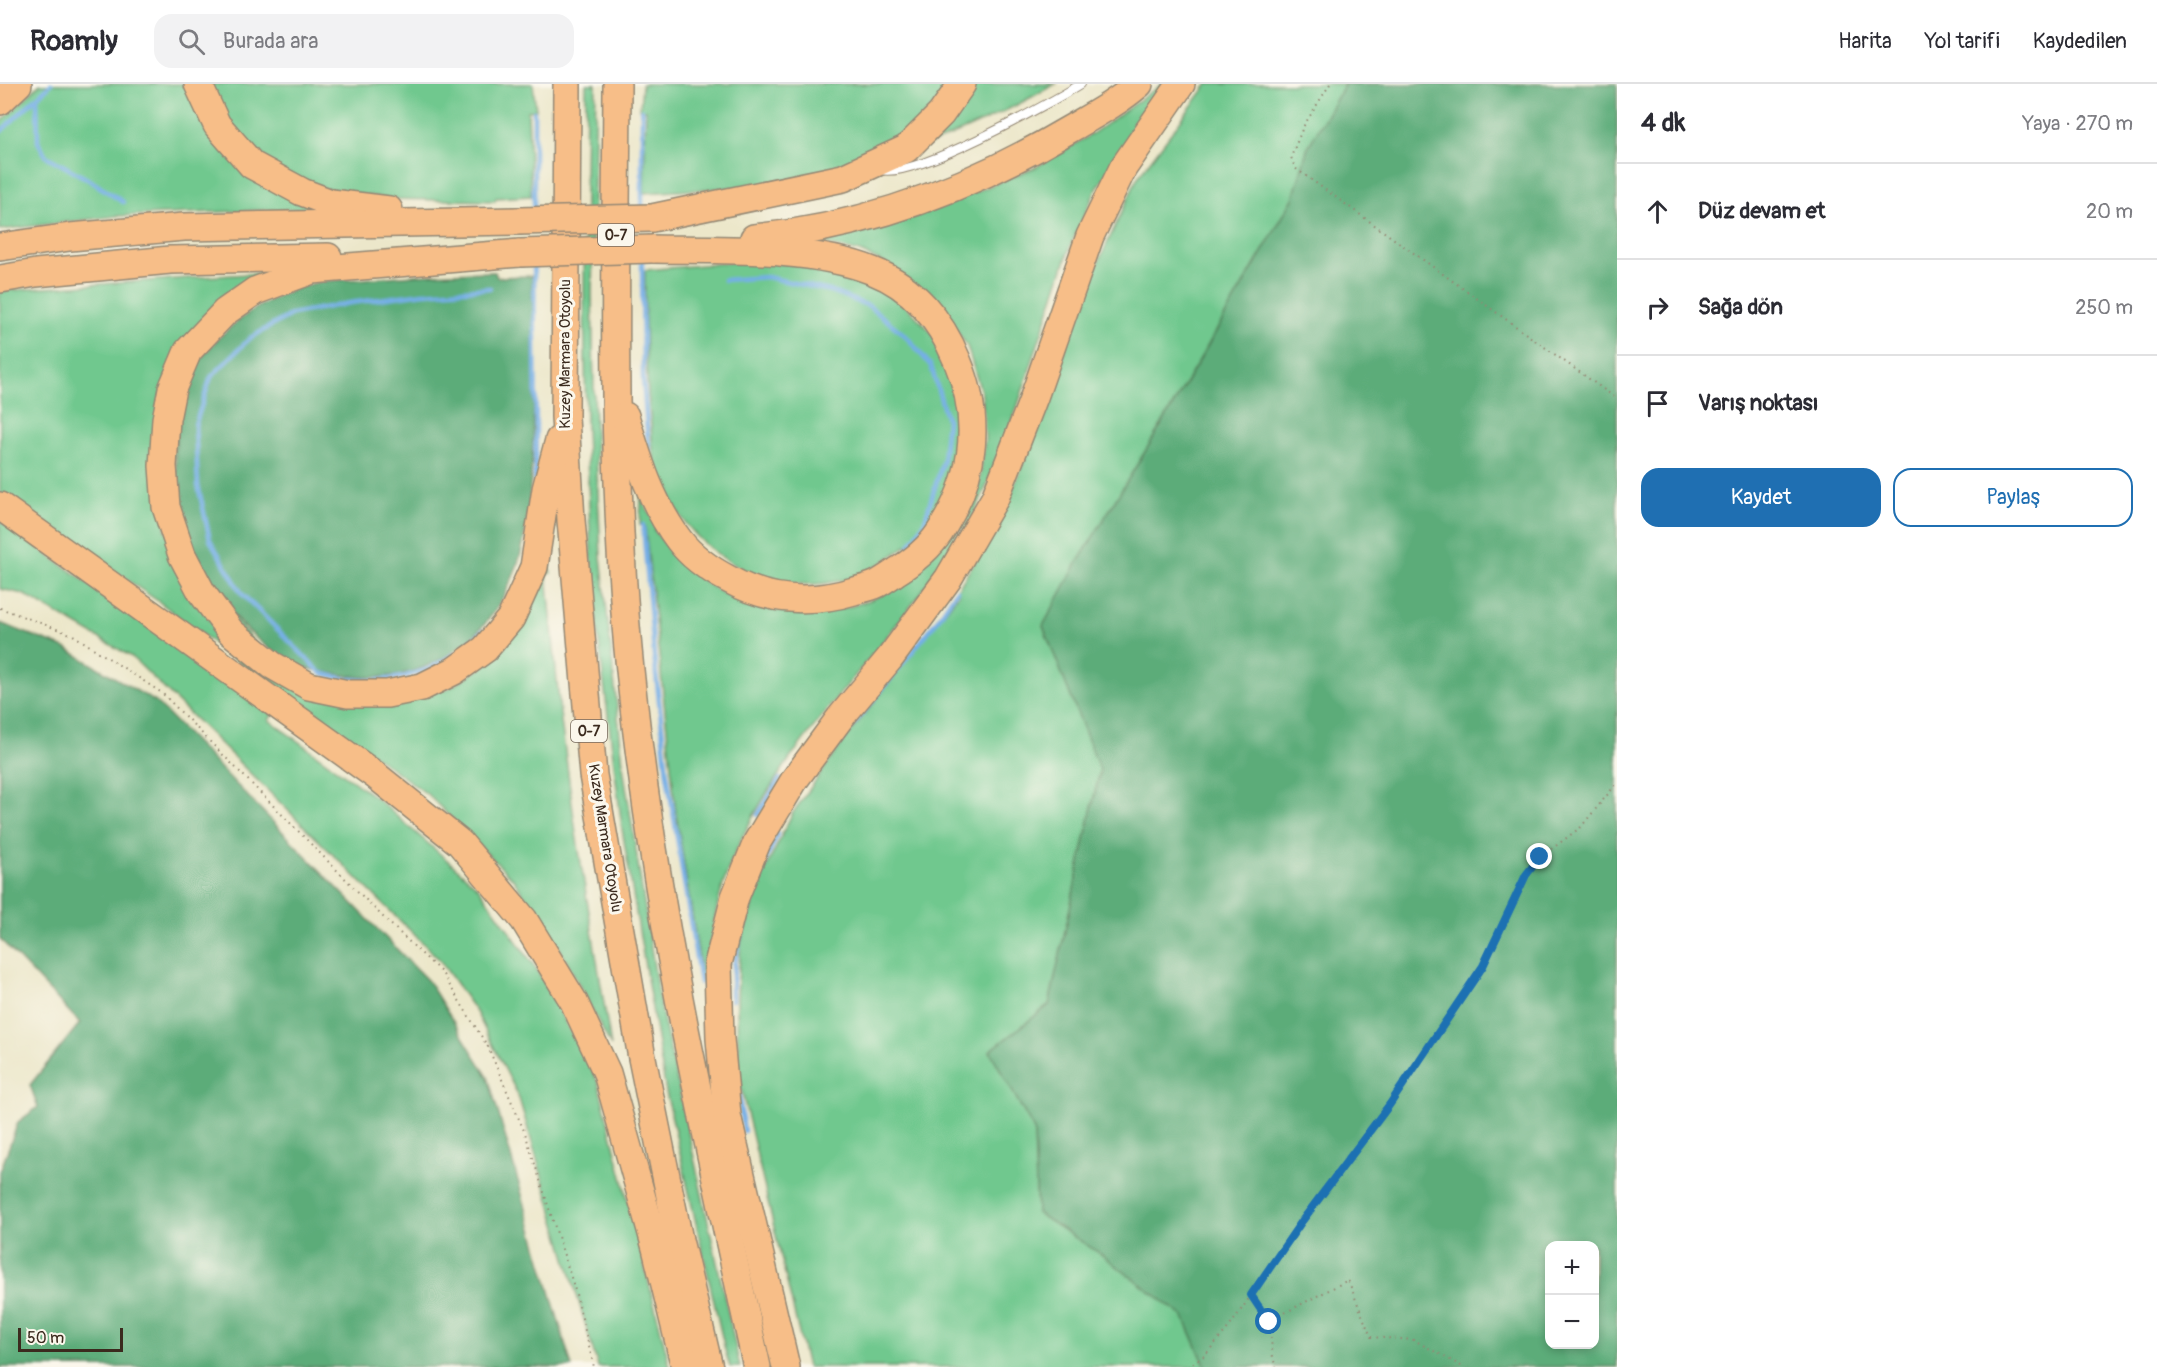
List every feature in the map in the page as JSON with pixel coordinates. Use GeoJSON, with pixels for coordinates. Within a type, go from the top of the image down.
{"type":"FeatureCollection","features":[{"type":"Feature","properties":{"kind":"highway"},"geometry":{"type":"LineString","coordinates":[[0,101],[18,84]]}},
{"type":"Feature","properties":{"kind":"highway"},"geometry":{"type":"LineString","coordinates":[[198,84],[217,125],[235,149],[252,165],[302,192],[331,203],[518,221]]}},
{"type":"Feature","properties":{"kind":"highway"},"geometry":{"type":"LineString","coordinates":[[552,84],[565,146]]}},
{"type":"Feature","properties":{"kind":"highway","name":"Kuzey Marmara Otoyolu"},"geometry":{"type":"LineString","coordinates":[[567,84],[565,417],[570,520],[593,775],[642,1058],[679,1240],[709,1367]]}},
{"type":"Feature","properties":{"kind":"highway","name":"O-7"},"geometry":{"type":"LineString","coordinates":[[617,84],[615,386],[618,515],[632,689],[655,862],[702,1117],[757,1367]]}},
{"type":"Feature","properties":{"kind":"highway"},"geometry":{"type":"LineString","coordinates":[[617,137],[626,84]]}},
{"type":"Feature","properties":{"kind":"highway"},"geometry":{"type":"LineString","coordinates":[[0,247],[70,237],[184,227],[652,218],[843,178],[906,149],[941,114],[962,84]]}},
{"type":"Feature","properties":{"kind":"highway"},"geometry":{"type":"LineString","coordinates":[[652,249],[791,234],[871,217],[972,180],[1041,147],[1121,99],[1139,84]]}},
{"type":"Feature","properties":{"kind":"highway"},"geometry":{"type":"LineString","coordinates":[[786,1367],[727,1115],[720,1039],[718,964],[735,897],[757,842],[795,779],[840,718],[890,658],[948,579],[995,498],[1034,397],[1090,236],[1123,168],[1181,84]]}},
{"type":"Feature","properties":{"kind":"highway"},"geometry":{"type":"LineString","coordinates":[[0,279],[36,273],[170,260],[652,249],[777,252],[840,261],[876,272],[903,288],[921,302],[938,322],[950,343],[966,382],[973,414],[973,442],[969,468],[943,529],[915,559],[876,585],[831,598],[786,599],[747,590],[713,571],[680,542],[654,502],[615,386]]}},
{"type":"Feature","properties":{"kind":"highway"},"geometry":{"type":"LineString","coordinates":[[520,253],[312,270],[255,291],[225,312],[188,351],[171,389],[163,466],[166,507],[182,555],[202,593],[231,632],[272,665],[309,686],[348,694],[387,694],[422,687],[454,671],[485,650],[511,618],[534,567],[546,489],[565,417]]}},
{"type":"Feature","properties":{"kind":"highway"},"geometry":{"type":"LineString","coordinates":[[0,506],[375,775],[460,843],[524,920],[574,1002],[607,1073],[656,1248],[685,1367]]}},
{"type":"Feature","properties":{"kind":"lane"},"geometry":{"type":"LineString","coordinates":[[873,164],[883,171],[897,171],[940,155],[1042,108],[1081,84]]}},
{"type":"Feature","properties":{"kind":"path"},"geometry":{"type":"LineString","coordinates":[[1330,84],[1303,127],[1291,157],[1295,168],[1617,399]]}},
{"type":"Feature","properties":{"kind":"path"},"geometry":{"type":"LineString","coordinates":[[0,609],[73,635],[162,693],[373,908],[442,973],[488,1047],[525,1133],[575,1290],[594,1367]]}},
{"type":"Feature","properties":{"kind":"path"},"geometry":{"type":"LineString","coordinates":[[1188,1367],[1204,1355],[1224,1333],[1302,1221],[1390,1104],[1483,966],[1526,875],[1540,857],[1581,827],[1617,783]]}},
{"type":"Feature","properties":{"kind":"path"},"geometry":{"type":"LineString","coordinates":[[1269,1322],[1348,1280],[1371,1337],[1414,1340],[1463,1367]]}},
{"type":"Feature","properties":{"kind":"path"},"geometry":{"type":"LineString","coordinates":[[1251,1295],[1269,1322],[1276,1367]]}},
{"type":"Feature","properties":{"kind":"green space"},"geometry":{"type":"Polygon","coordinates":[[[40,84],[189,84],[194,99],[319,208],[117,216],[0,230],[0,123],[40,84]]]}},
{"type":"Feature","properties":{"kind":"green space"},"geometry":{"type":"Polygon","coordinates":[[[210,84],[533,84],[536,110],[528,111],[531,196],[496,198],[495,201],[390,199],[323,188],[284,173],[250,145],[226,119],[210,84]]]}},
{"type":"Feature","properties":{"kind":"green space"},"geometry":{"type":"Polygon","coordinates":[[[586,84],[596,84],[592,293],[601,556],[624,773],[659,999],[740,1367],[730,1367],[725,1350],[666,1092],[622,829],[598,635],[591,558],[586,430],[584,292],[586,84]]]}},
{"type":"Feature","properties":{"kind":"green space"},"geometry":{"type":"Polygon","coordinates":[[[642,84],[952,84],[906,137],[836,173],[760,186],[644,193],[646,110],[640,110],[642,84]]]}},
{"type":"Feature","properties":{"kind":"green space"},"geometry":{"type":"Polygon","coordinates":[[[969,84],[1055,84],[985,120],[913,151],[969,84]]]}},
{"type":"Feature","properties":{"kind":"green space"},"geometry":{"type":"Polygon","coordinates":[[[1162,84],[1170,84],[1096,190],[1071,244],[1004,447],[966,532],[961,529],[917,598],[818,722],[771,786],[751,820],[727,871],[715,916],[705,976],[702,977],[676,813],[645,526],[640,525],[641,498],[658,528],[654,530],[683,564],[719,591],[745,603],[773,610],[801,613],[828,611],[856,605],[910,580],[907,576],[974,487],[979,487],[985,438],[982,395],[967,346],[940,306],[888,265],[860,252],[817,242],[867,231],[919,215],[1036,167],[1092,134],[1162,84]]]}},
{"type":"Feature","properties":{"kind":"green space"},"geometry":{"type":"Polygon","coordinates":[[[1208,84],[1345,84],[1308,147],[1293,199],[1168,414],[1079,560],[1043,626],[1100,770],[1049,1005],[990,1051],[1034,1130],[1037,1213],[1098,1252],[1184,1317],[1206,1367],[807,1367],[738,1075],[737,996],[741,942],[760,881],[792,814],[844,741],[959,594],[957,590],[998,525],[1045,410],[1079,304],[1138,177],[1208,84]]]}},
{"type":"Feature","properties":{"kind":"green space"},"geometry":{"type":"Polygon","coordinates":[[[1345,84],[1617,84],[1617,1367],[1206,1367],[1184,1317],[1098,1252],[1037,1213],[1034,1130],[990,1051],[1049,1005],[1100,770],[1043,626],[1079,560],[1168,414],[1293,199],[1308,147],[1345,84]]]}},
{"type":"Feature","properties":{"kind":"green space"},"geometry":{"type":"Polygon","coordinates":[[[737,262],[799,264],[852,273],[882,287],[906,306],[932,333],[953,374],[962,415],[961,463],[938,512],[911,548],[907,545],[877,566],[853,578],[818,584],[793,583],[769,579],[745,570],[704,543],[687,525],[660,478],[653,453],[648,387],[645,270],[737,262]]]}},
{"type":"Feature","properties":{"kind":"green space"},"geometry":{"type":"Polygon","coordinates":[[[291,271],[188,336],[165,529],[282,679],[446,690],[483,667],[503,648],[521,625],[538,593],[547,553],[551,573],[547,574],[560,713],[576,833],[611,1046],[555,939],[513,879],[427,794],[301,702],[298,707],[158,601],[0,493],[0,291],[291,271]]]}},
{"type":"Feature","properties":{"kind":"green space"},"geometry":{"type":"Polygon","coordinates":[[[495,272],[497,277],[532,276],[534,401],[529,502],[521,554],[505,594],[487,621],[464,644],[437,661],[411,672],[376,677],[353,676],[312,670],[294,664],[258,639],[226,606],[200,566],[191,546],[178,498],[176,464],[178,415],[188,381],[200,360],[232,326],[272,299],[294,290],[333,280],[495,272]]]}},
{"type":"Feature","properties":{"kind":"green space"},"geometry":{"type":"Polygon","coordinates":[[[0,521],[273,714],[269,720],[376,798],[478,887],[537,970],[598,1082],[670,1367],[598,1367],[518,1095],[476,1012],[439,959],[132,657],[23,594],[0,589],[0,521]]]}},
{"type":"Feature","properties":{"kind":"green space"},"geometry":{"type":"Polygon","coordinates":[[[0,623],[65,648],[156,702],[428,981],[488,1077],[572,1367],[0,1367],[0,1172],[18,1122],[38,1107],[30,1085],[80,1023],[0,939],[0,623]]]}},
{"type":"Feature","properties":{"kind":"waterway"},"geometry":{"type":"LineString","coordinates":[[0,132],[51,84]]}},
{"type":"Feature","properties":{"kind":"waterway"},"geometry":{"type":"LineString","coordinates":[[37,98],[38,142],[46,156],[123,202]]}},
{"type":"Feature","properties":{"kind":"waterway"},"geometry":{"type":"LineString","coordinates":[[642,110],[642,208]]}},
{"type":"Feature","properties":{"kind":"waterway"},"geometry":{"type":"LineString","coordinates":[[534,112],[534,211]]}},
{"type":"Feature","properties":{"kind":"waterway"},"geometry":{"type":"LineString","coordinates":[[642,258],[643,380],[649,451]]}},
{"type":"Feature","properties":{"kind":"waterway"},"geometry":{"type":"LineString","coordinates":[[534,262],[535,481]]}},
{"type":"Feature","properties":{"kind":"waterway"},"geometry":{"type":"LineString","coordinates":[[724,280],[767,277],[830,291],[869,306],[906,336],[931,366],[947,420],[943,461],[924,523],[909,547]]}},
{"type":"Feature","properties":{"kind":"waterway"},"geometry":{"type":"LineString","coordinates":[[453,655],[429,669],[403,677],[374,681],[345,679],[321,673],[242,594],[210,540],[198,485],[195,425],[211,377],[250,338],[292,314],[424,293],[490,288]]}},
{"type":"Feature","properties":{"kind":"waterway"},"geometry":{"type":"LineString","coordinates":[[643,525],[667,774],[700,983],[707,977]]}},
{"type":"Feature","properties":{"kind":"waterway"},"geometry":{"type":"LineString","coordinates":[[832,751],[937,621],[957,590]]}},
{"type":"Feature","properties":{"kind":"waterway"},"geometry":{"type":"LineString","coordinates":[[467,645],[483,631]]}},
{"type":"Feature","properties":{"kind":"waterway"},"geometry":{"type":"LineString","coordinates":[[758,815],[780,779]]}},
{"type":"Feature","properties":{"kind":"waterway"},"geometry":{"type":"LineString","coordinates":[[732,1000],[740,935],[752,893],[778,833]]}},
{"type":"Feature","properties":{"kind":"waterway"},"geometry":{"type":"LineString","coordinates":[[738,1092],[744,1131]]}},
{"type":"Feature","properties":{"kind":"route"},"geometry":{"type":"LineString","coordinates":[[1269,1322],[1251,1295],[1302,1221],[1390,1104],[1483,966],[1526,875],[1540,857]]}}]}
